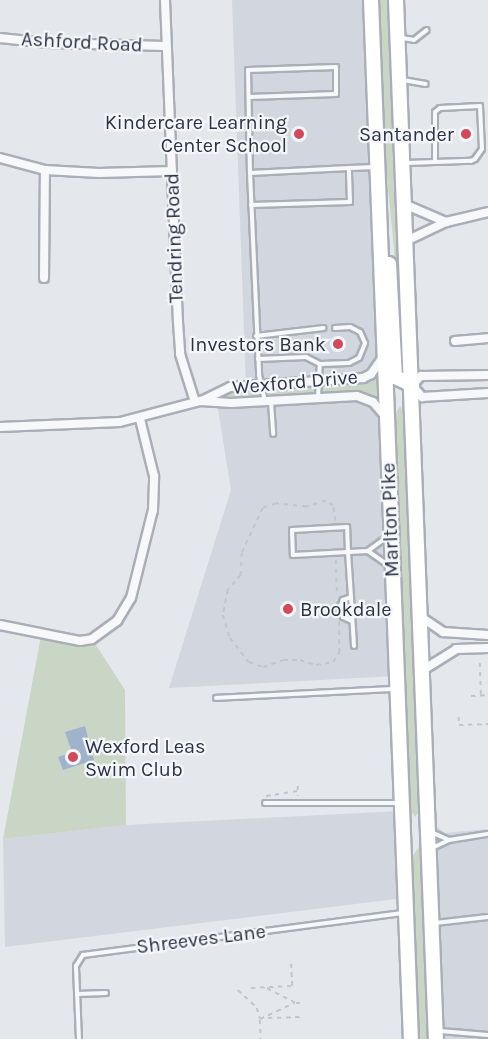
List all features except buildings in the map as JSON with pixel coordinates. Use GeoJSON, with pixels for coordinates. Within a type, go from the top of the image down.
{"type":"FeatureCollection","features":[{"type":"Feature","properties":{"kind":"highway","name":"Marlton Pike"},"geometry":{"type":"LineString","coordinates":[[371,0],[385,416],[411,1039]]}},
{"type":"Feature","properties":{"kind":"highway","name":"Marlton Pike"},"geometry":{"type":"LineString","coordinates":[[396,0],[431,848],[436,1035]]}},
{"type":"Feature","properties":{"kind":"highway"},"geometry":{"type":"LineString","coordinates":[[378,167],[386,210],[395,377],[411,385]]}},
{"type":"Feature","properties":{"kind":"street","name":"Tendring Road"},"geometry":{"type":"LineString","coordinates":[[165,0],[165,46],[180,354],[198,401]]}},
{"type":"Feature","properties":{"kind":"street","name":"Ashford Road"},"geometry":{"type":"LineString","coordinates":[[0,38],[48,43],[165,46]]}},
{"type":"Feature","properties":{"kind":"street"},"geometry":{"type":"LineString","coordinates":[[0,158],[45,170],[99,173],[172,171]]}},
{"type":"Feature","properties":{"kind":"street"},"geometry":{"type":"LineString","coordinates":[[44,278],[45,170]]}},
{"type":"Feature","properties":{"kind":"street"},"geometry":{"type":"LineString","coordinates":[[404,204],[446,222]]}},
{"type":"Feature","properties":{"kind":"street"},"geometry":{"type":"LineString","coordinates":[[406,241],[446,222],[488,212]]}},
{"type":"Feature","properties":{"kind":"street"},"geometry":{"type":"LineString","coordinates":[[455,341],[488,338]]}},
{"type":"Feature","properties":{"kind":"street","name":"Wexford Drive"},"geometry":{"type":"LineString","coordinates":[[0,427],[140,419],[198,401],[230,387],[363,378],[371,374],[383,357]]}},
{"type":"Feature","properties":{"kind":"street"},"geometry":{"type":"LineString","coordinates":[[488,375],[421,376],[411,385],[422,397],[488,393]]}},
{"type":"Feature","properties":{"kind":"street","name":"Wexford Drive"},"geometry":{"type":"LineString","coordinates":[[198,401],[365,398],[385,416]]}},
{"type":"Feature","properties":{"kind":"street"},"geometry":{"type":"LineString","coordinates":[[0,625],[80,641],[92,639],[117,621],[131,598],[153,510],[154,476],[140,419]]}},
{"type":"Feature","properties":{"kind":"street"},"geometry":{"type":"LineString","coordinates":[[421,617],[443,632],[488,635]]}},
{"type":"Feature","properties":{"kind":"street"},"geometry":{"type":"LineString","coordinates":[[423,670],[456,649],[488,648]]}},
{"type":"Feature","properties":{"kind":"lane"},"geometry":{"type":"LineString","coordinates":[[398,37],[414,40],[427,30]]}},
{"type":"Feature","properties":{"kind":"lane"},"geometry":{"type":"LineString","coordinates":[[249,97],[336,94],[336,67],[248,70],[256,336],[258,359],[273,434]]}},
{"type":"Feature","properties":{"kind":"lane"},"geometry":{"type":"LineString","coordinates":[[400,80],[420,80],[426,84]]}},
{"type":"Feature","properties":{"kind":"lane"},"geometry":{"type":"LineString","coordinates":[[403,163],[435,162],[471,160],[481,153],[480,106],[440,108],[435,112],[435,162]]}},
{"type":"Feature","properties":{"kind":"lane"},"geometry":{"type":"LineString","coordinates":[[250,173],[378,167]]}},
{"type":"Feature","properties":{"kind":"lane"},"geometry":{"type":"LineString","coordinates":[[251,205],[350,202],[349,168]]}},
{"type":"Feature","properties":{"kind":"lane"},"geometry":{"type":"LineString","coordinates":[[256,336],[324,327]]}},
{"type":"Feature","properties":{"kind":"lane"},"geometry":{"type":"LineString","coordinates":[[258,359],[306,357],[320,364],[349,363],[363,354],[365,343],[360,332],[350,327],[335,328]]}},
{"type":"Feature","properties":{"kind":"lane"},"geometry":{"type":"LineString","coordinates":[[318,398],[317,382],[320,364]]}},
{"type":"Feature","properties":{"kind":"lane"},"geometry":{"type":"LineString","coordinates":[[354,646],[352,621],[348,552],[347,527],[292,530],[293,555],[348,552],[368,552],[392,568]]}},
{"type":"Feature","properties":{"kind":"lane"},"geometry":{"type":"LineString","coordinates":[[368,552],[390,534]]}},
{"type":"Feature","properties":{"kind":"lane"},"geometry":{"type":"LineString","coordinates":[[351,597],[343,600],[339,609],[343,618],[352,621]]}},
{"type":"Feature","properties":{"kind":"lane"},"geometry":{"type":"LineString","coordinates":[[216,698],[396,688]]}},
{"type":"Feature","properties":{"kind":"lane"},"geometry":{"type":"LineString","coordinates":[[266,804],[400,803]]}},
{"type":"Feature","properties":{"kind":"lane"},"geometry":{"type":"LineString","coordinates":[[430,832],[449,840]]}},
{"type":"Feature","properties":{"kind":"lane"},"geometry":{"type":"LineString","coordinates":[[431,848],[449,840],[488,834]]}},
{"type":"Feature","properties":{"kind":"lane","name":"Shreeves Lane"},"geometry":{"type":"LineString","coordinates":[[79,1039],[77,961],[90,954],[405,912]]}},
{"type":"Feature","properties":{"kind":"lane"},"geometry":{"type":"LineString","coordinates":[[433,923],[488,917]]}},
{"type":"Feature","properties":{"kind":"lane"},"geometry":{"type":"LineString","coordinates":[[77,994],[106,993]]}},
{"type":"Feature","properties":{"kind":"lane"},"geometry":{"type":"LineString","coordinates":[[436,1035],[488,1035]]}},
{"type":"Feature","properties":{"kind":"path"},"geometry":{"type":"LineString","coordinates":[[336,528],[333,506],[326,501],[306,507],[276,504],[263,508],[242,553],[241,575],[228,590],[223,615],[230,638],[249,662],[263,667],[283,660],[300,660],[316,665],[333,662],[339,653],[336,617]]}},
{"type":"Feature","properties":{"kind":"path"},"geometry":{"type":"LineString","coordinates":[[334,601],[338,596],[336,560]]}},
{"type":"Feature","properties":{"kind":"path"},"geometry":{"type":"LineString","coordinates":[[480,663],[481,695]]}},
{"type":"Feature","properties":{"kind":"path"},"geometry":{"type":"LineString","coordinates":[[471,696],[488,695]]}},
{"type":"Feature","properties":{"kind":"path"},"geometry":{"type":"LineString","coordinates":[[459,717],[459,725],[488,724]]}},
{"type":"Feature","properties":{"kind":"path"},"geometry":{"type":"LineString","coordinates":[[298,786],[298,802]]}},
{"type":"Feature","properties":{"kind":"path"},"geometry":{"type":"LineString","coordinates":[[265,796],[298,791]]}},
{"type":"Feature","properties":{"kind":"path"},"geometry":{"type":"LineString","coordinates":[[251,988],[292,986],[291,964]]}},
{"type":"Feature","properties":{"kind":"path"},"geometry":{"type":"LineString","coordinates":[[264,987],[295,1003],[302,1003]]}},
{"type":"Feature","properties":{"kind":"path"},"geometry":{"type":"LineString","coordinates":[[238,990],[257,1008],[261,1039]]}},
{"type":"Feature","properties":{"kind":"path"},"geometry":{"type":"LineString","coordinates":[[265,1019],[295,1003]]}},
{"type":"Feature","properties":{"kind":"path"},"geometry":{"type":"LineString","coordinates":[[260,1019],[300,1017]]}},
{"type":"Feature","properties":{"kind":"shaded area"},"geometry":{"type":"Polygon","coordinates":[[[232,0],[371,0],[383,357],[371,374],[246,386],[232,0]]]}},
{"type":"Feature","properties":{"kind":"shaded area"},"geometry":{"type":"Polygon","coordinates":[[[365,398],[385,416],[396,676],[169,688],[231,490],[217,403],[365,398]]]}},
{"type":"Feature","properties":{"kind":"shaded area"},"geometry":{"type":"Polygon","coordinates":[[[400,811],[404,898],[5,947],[3,839],[126,825],[400,811]]]}},
{"type":"Feature","properties":{"kind":"shaded area"},"geometry":{"type":"Polygon","coordinates":[[[430,821],[445,833],[488,829],[488,1039],[436,1039],[430,821]]]}},
{"type":"Feature","properties":{"kind":"green space"},"geometry":{"type":"Polygon","coordinates":[[[378,0],[388,0],[403,377],[399,370],[394,249],[384,146],[378,0]]]}},
{"type":"Feature","properties":{"kind":"green space"},"geometry":{"type":"Polygon","coordinates":[[[378,366],[385,416],[365,398],[217,403],[211,393],[352,380],[378,366]]]}},
{"type":"Feature","properties":{"kind":"green space"},"geometry":{"type":"Polygon","coordinates":[[[400,406],[405,414],[420,811],[415,817],[409,808],[394,417],[400,406]]]}},
{"type":"Feature","properties":{"kind":"green space","name":"Wexford Leas Swim Club"},"geometry":{"type":"Polygon","coordinates":[[[41,636],[92,639],[125,690],[126,825],[3,839],[41,636]]]}},
{"type":"Feature","properties":{"kind":"green space"},"geometry":{"type":"Polygon","coordinates":[[[419,847],[422,855],[429,1039],[418,1039],[412,857],[419,847]]]}},
{"type":"Feature","properties":{"kind":"water"},"geometry":{"type":"Polygon","coordinates":[[[85,726],[94,760],[63,770],[58,757],[72,752],[65,732],[85,726]]]}},
{"type":"Feature","properties":{"kind":"place","name":"Kindercare Learning Center School"},"geometry":{"type":"Point","coordinates":[299,134]}},
{"type":"Feature","properties":{"kind":"place","name":"Santander"},"geometry":{"type":"Point","coordinates":[466,134]}},
{"type":"Feature","properties":{"kind":"place","name":"Investors Bank"},"geometry":{"type":"Point","coordinates":[338,344]}},
{"type":"Feature","properties":{"kind":"place","name":"Brookdale"},"geometry":{"type":"Point","coordinates":[288,609]}},
{"type":"Feature","properties":{"kind":"place","name":"Wexford Leas Swim Club"},"geometry":{"type":"Point","coordinates":[73,757]}}]}
